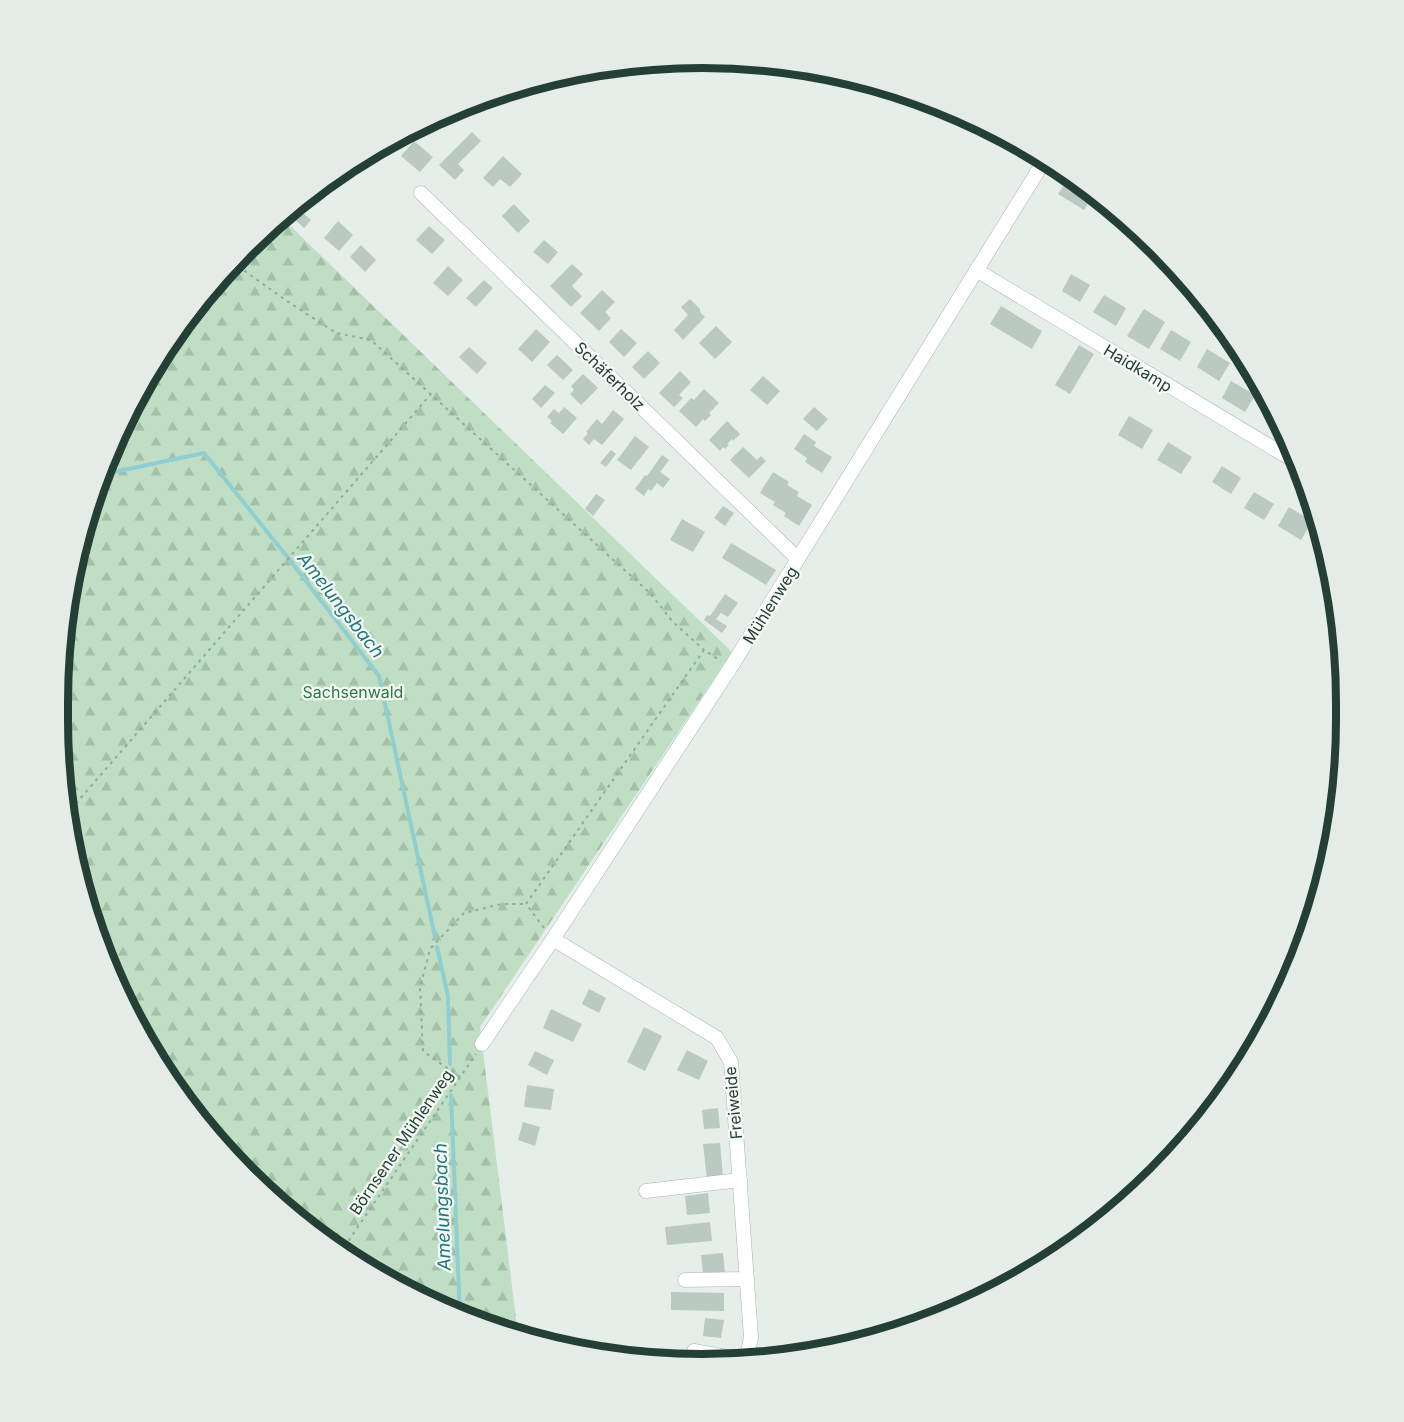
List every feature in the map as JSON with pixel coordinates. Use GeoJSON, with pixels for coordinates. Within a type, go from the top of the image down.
{"type":"FeatureCollection","features":[{"type":"Feature","properties":{"kind":"street","name":"Mühlenweg"},"geometry":{"type":"LineString","coordinates":[[482,1044],[731,667],[1041,166]]}},
{"type":"Feature","properties":{"kind":"street","name":"Schäferholz"},"geometry":{"type":"LineString","coordinates":[[421,193],[798,559]]}},
{"type":"Feature","properties":{"kind":"street","name":"Haidkamp"},"geometry":{"type":"LineString","coordinates":[[976,270],[1287,457]]}},
{"type":"Feature","properties":{"kind":"street","name":"Freiweide"},"geometry":{"type":"LineString","coordinates":[[553,939],[717,1038],[732,1062],[752,1337],[748,1353]]}},
{"type":"Feature","properties":{"kind":"street"},"geometry":{"type":"LineString","coordinates":[[646,1191],[740,1180]]}},
{"type":"Feature","properties":{"kind":"street"},"geometry":{"type":"LineString","coordinates":[[685,1280],[747,1279]]}},
{"type":"Feature","properties":{"kind":"street"},"geometry":{"type":"LineString","coordinates":[[694,1351],[710,1354]]}},
{"type":"Feature","properties":{"kind":"path"},"geometry":{"type":"LineString","coordinates":[[240,268],[336,333],[371,340],[558,507],[651,594],[672,621],[704,650],[731,667]]}},
{"type":"Feature","properties":{"kind":"path"},"geometry":{"type":"LineString","coordinates":[[73,805],[431,394]]}},
{"type":"Feature","properties":{"kind":"path"},"geometry":{"type":"LineString","coordinates":[[526,904],[704,650]]}},
{"type":"Feature","properties":{"kind":"path"},"geometry":{"type":"LineString","coordinates":[[460,1077],[423,1051],[420,988],[430,949],[464,913],[501,904],[526,904]]}},
{"type":"Feature","properties":{"kind":"path"},"geometry":{"type":"LineString","coordinates":[[526,904],[553,939]]}},
{"type":"Feature","properties":{"kind":"path","name":"Börnsener Mühlenweg"},"geometry":{"type":"LineString","coordinates":[[345,1245],[482,1044]]}},
{"type":"Feature","properties":{"kind":"green space","name":"Sachsenwald"},"geometry":{"type":"Polygon","coordinates":[[[287,223],[732,652],[480,1027],[517,1327],[459,1306],[421,1289],[349,1248],[284,1197],[253,1169],[225,1138],[174,1073],[153,1037],[116,963],[89,884],[73,803],[68,720],[69,661],[73,619],[89,538],[101,498],[133,421],[174,349],[225,284],[253,253],[287,223]]]}},
{"type":"Feature","properties":{"kind":"building"},"geometry":{"type":"Polygon","coordinates":[[[472,132],[481,141],[458,164],[464,170],[455,180],[439,165],[472,132]]]}},
{"type":"Feature","properties":{"kind":"building"},"geometry":{"type":"Polygon","coordinates":[[[414,141],[433,157],[420,172],[401,156],[414,141]]]}},
{"type":"Feature","properties":{"kind":"building"},"geometry":{"type":"Polygon","coordinates":[[[503,156],[522,174],[510,187],[500,179],[493,187],[483,178],[503,156]]]}},
{"type":"Feature","properties":{"kind":"building"},"geometry":{"type":"Polygon","coordinates":[[[1066,182],[1090,201],[1084,210],[1058,194],[1066,182]]]}},
{"type":"Feature","properties":{"kind":"building"},"geometry":{"type":"Polygon","coordinates":[[[514,204],[530,221],[518,233],[502,216],[514,204]]]}},
{"type":"Feature","properties":{"kind":"building"},"geometry":{"type":"Polygon","coordinates":[[[302,212],[311,220],[304,228],[294,219],[302,212]]]}},
{"type":"Feature","properties":{"kind":"building"},"geometry":{"type":"Polygon","coordinates":[[[338,221],[353,235],[339,251],[324,238],[338,221]]]}},
{"type":"Feature","properties":{"kind":"building"},"geometry":{"type":"Polygon","coordinates":[[[429,226],[445,240],[432,254],[416,240],[429,226]]]}},
{"type":"Feature","properties":{"kind":"building"},"geometry":{"type":"Polygon","coordinates":[[[544,240],[558,252],[548,264],[533,252],[544,240]]]}},
{"type":"Feature","properties":{"kind":"building"},"geometry":{"type":"Polygon","coordinates":[[[361,245],[376,260],[365,272],[350,257],[361,245]]]}},
{"type":"Feature","properties":{"kind":"building"},"geometry":{"type":"Polygon","coordinates":[[[572,264],[583,274],[572,286],[582,296],[571,307],[550,286],[572,264]]]}},
{"type":"Feature","properties":{"kind":"building"},"geometry":{"type":"Polygon","coordinates":[[[448,266],[463,280],[448,296],[433,283],[448,266]]]}},
{"type":"Feature","properties":{"kind":"building"},"geometry":{"type":"Polygon","coordinates":[[[1071,274],[1090,285],[1080,302],[1062,291],[1071,274]]]}},
{"type":"Feature","properties":{"kind":"building"},"geometry":{"type":"Polygon","coordinates":[[[484,280],[493,288],[476,307],[466,298],[484,280]]]}},
{"type":"Feature","properties":{"kind":"building"},"geometry":{"type":"Polygon","coordinates":[[[602,290],[615,302],[605,312],[611,318],[599,331],[580,313],[602,290]]]}},
{"type":"Feature","properties":{"kind":"building"},"geometry":{"type":"Polygon","coordinates":[[[1104,295],[1126,308],[1116,326],[1093,312],[1104,295]]]}},
{"type":"Feature","properties":{"kind":"building"},"geometry":{"type":"Polygon","coordinates":[[[690,299],[705,317],[683,340],[674,330],[688,315],[681,307],[690,299]]]}},
{"type":"Feature","properties":{"kind":"building"},"geometry":{"type":"Polygon","coordinates":[[[1001,306],[1042,331],[1032,349],[990,324],[1001,306]]]}},
{"type":"Feature","properties":{"kind":"building"},"geometry":{"type":"Polygon","coordinates":[[[1144,309],[1165,322],[1149,349],[1127,336],[1144,309]]]}},
{"type":"Feature","properties":{"kind":"building"},"geometry":{"type":"Polygon","coordinates":[[[716,326],[732,342],[715,359],[699,343],[716,326]]]}},
{"type":"Feature","properties":{"kind":"building"},"geometry":{"type":"Polygon","coordinates":[[[536,329],[550,342],[532,362],[518,349],[536,329]]]}},
{"type":"Feature","properties":{"kind":"building"},"geometry":{"type":"Polygon","coordinates":[[[621,329],[637,343],[624,357],[609,342],[621,329]]]}},
{"type":"Feature","properties":{"kind":"building"},"geometry":{"type":"Polygon","coordinates":[[[1171,330],[1191,342],[1180,361],[1160,349],[1171,330]]]}},
{"type":"Feature","properties":{"kind":"building"},"geometry":{"type":"Polygon","coordinates":[[[1079,345],[1094,354],[1070,394],[1055,385],[1079,345]]]}},
{"type":"Feature","properties":{"kind":"building"},"geometry":{"type":"Polygon","coordinates":[[[469,347],[487,363],[477,374],[459,357],[469,347]]]}},
{"type":"Feature","properties":{"kind":"building"},"geometry":{"type":"Polygon","coordinates":[[[1207,349],[1230,363],[1219,381],[1197,367],[1207,349]]]}},
{"type":"Feature","properties":{"kind":"building"},"geometry":{"type":"Polygon","coordinates":[[[648,351],[660,363],[644,379],[632,367],[648,351]]]}},
{"type":"Feature","properties":{"kind":"building"},"geometry":{"type":"Polygon","coordinates":[[[557,355],[573,370],[563,380],[547,365],[557,355]]]}},
{"type":"Feature","properties":{"kind":"building"},"geometry":{"type":"Polygon","coordinates":[[[680,371],[691,382],[679,395],[683,398],[674,407],[659,393],[680,371]]]}},
{"type":"Feature","properties":{"kind":"building"},"geometry":{"type":"Polygon","coordinates":[[[583,374],[598,388],[581,405],[570,394],[574,390],[571,386],[583,374]]]}},
{"type":"Feature","properties":{"kind":"building"},"geometry":{"type":"Polygon","coordinates":[[[763,376],[780,391],[767,405],[750,390],[763,376]]]}},
{"type":"Feature","properties":{"kind":"building"},"geometry":{"type":"Polygon","coordinates":[[[1231,381],[1255,395],[1245,412],[1222,398],[1231,381]]]}},
{"type":"Feature","properties":{"kind":"building"},"geometry":{"type":"Polygon","coordinates":[[[545,385],[555,393],[541,408],[532,399],[545,385]]]}},
{"type":"Feature","properties":{"kind":"building"},"geometry":{"type":"Polygon","coordinates":[[[704,389],[719,403],[709,413],[711,415],[705,421],[703,419],[696,427],[679,411],[691,398],[694,400],[704,389]]]}},
{"type":"Feature","properties":{"kind":"building"},"geometry":{"type":"Polygon","coordinates":[[[564,407],[577,418],[563,434],[550,423],[552,421],[547,417],[554,409],[559,413],[564,407]]]}},
{"type":"Feature","properties":{"kind":"building"},"geometry":{"type":"Polygon","coordinates":[[[814,407],[828,419],[817,431],[803,419],[814,407]]]}},
{"type":"Feature","properties":{"kind":"building"},"geometry":{"type":"Polygon","coordinates":[[[613,410],[624,419],[602,445],[594,439],[589,445],[583,439],[588,433],[586,432],[597,419],[602,424],[613,410]]]}},
{"type":"Feature","properties":{"kind":"building"},"geometry":{"type":"Polygon","coordinates":[[[1129,416],[1153,430],[1142,449],[1118,435],[1129,416]]]}},
{"type":"Feature","properties":{"kind":"building"},"geometry":{"type":"Polygon","coordinates":[[[727,421],[740,434],[720,451],[709,440],[727,421]]]}},
{"type":"Feature","properties":{"kind":"building"},"geometry":{"type":"Polygon","coordinates":[[[804,434],[816,442],[814,446],[832,457],[822,473],[805,462],[807,458],[794,449],[804,434]]]}},
{"type":"Feature","properties":{"kind":"building"},"geometry":{"type":"Polygon","coordinates":[[[635,436],[649,447],[631,470],[617,460],[635,436]]]}},
{"type":"Feature","properties":{"kind":"building"},"geometry":{"type":"Polygon","coordinates":[[[1168,442],[1192,457],[1181,474],[1157,460],[1168,442]]]}},
{"type":"Feature","properties":{"kind":"building"},"geometry":{"type":"Polygon","coordinates":[[[743,447],[757,460],[761,456],[766,461],[749,478],[730,460],[743,447]]]}},
{"type":"Feature","properties":{"kind":"building"},"geometry":{"type":"Polygon","coordinates":[[[611,450],[616,454],[606,467],[600,463],[611,450]]]}},
{"type":"Feature","properties":{"kind":"building"},"geometry":{"type":"Polygon","coordinates":[[[662,455],[669,460],[660,472],[670,479],[663,488],[657,483],[651,491],[648,489],[644,496],[635,489],[662,455]]]}},
{"type":"Feature","properties":{"kind":"building"},"geometry":{"type":"Polygon","coordinates":[[[1222,466],[1241,478],[1231,494],[1212,482],[1222,466]]]}},
{"type":"Feature","properties":{"kind":"building"},"geometry":{"type":"Polygon","coordinates":[[[773,472],[789,482],[787,485],[799,492],[797,496],[812,505],[799,526],[784,516],[786,513],[773,505],[775,502],[760,493],[773,472]]]}},
{"type":"Feature","properties":{"kind":"building"},"geometry":{"type":"Polygon","coordinates":[[[1254,492],[1274,504],[1264,520],[1244,508],[1254,492]]]}},
{"type":"Feature","properties":{"kind":"building"},"geometry":{"type":"Polygon","coordinates":[[[596,494],[605,500],[593,516],[585,509],[596,494]]]}},
{"type":"Feature","properties":{"kind":"building"},"geometry":{"type":"Polygon","coordinates":[[[723,506],[734,513],[725,526],[714,518],[723,506]]]}},
{"type":"Feature","properties":{"kind":"building"},"geometry":{"type":"Polygon","coordinates":[[[1289,507],[1309,519],[1311,523],[1301,540],[1278,526],[1289,507]]]}},
{"type":"Feature","properties":{"kind":"building"},"geometry":{"type":"Polygon","coordinates":[[[682,519],[705,532],[693,552],[670,540],[682,519]]]}},
{"type":"Feature","properties":{"kind":"building"},"geometry":{"type":"Polygon","coordinates":[[[731,543],[776,570],[766,585],[722,558],[731,543]]]}},
{"type":"Feature","properties":{"kind":"building"},"geometry":{"type":"Polygon","coordinates":[[[725,594],[738,603],[728,617],[721,613],[716,619],[727,626],[722,633],[704,620],[707,615],[710,616],[725,594]]]}},
{"type":"Feature","properties":{"kind":"building"},"geometry":{"type":"Polygon","coordinates":[[[589,989],[606,998],[599,1013],[582,1004],[589,989]]]}},
{"type":"Feature","properties":{"kind":"building"},"geometry":{"type":"Polygon","coordinates":[[[551,1009],[582,1024],[573,1042],[543,1028],[551,1009]]]}},
{"type":"Feature","properties":{"kind":"building"},"geometry":{"type":"Polygon","coordinates":[[[644,1027],[662,1036],[645,1071],[627,1062],[644,1027]]]}},
{"type":"Feature","properties":{"kind":"building"},"geometry":{"type":"Polygon","coordinates":[[[687,1050],[708,1061],[699,1080],[677,1070],[687,1050]]]}},
{"type":"Feature","properties":{"kind":"building"},"geometry":{"type":"Polygon","coordinates":[[[535,1051],[554,1060],[547,1075],[528,1065],[535,1051]]]}},
{"type":"Feature","properties":{"kind":"building"},"geometry":{"type":"Polygon","coordinates":[[[527,1085],[554,1089],[551,1110],[524,1107],[527,1085]]]}},
{"type":"Feature","properties":{"kind":"building"},"geometry":{"type":"Polygon","coordinates":[[[718,1108],[720,1128],[704,1129],[702,1110],[718,1108]]]}},
{"type":"Feature","properties":{"kind":"building"},"geometry":{"type":"Polygon","coordinates":[[[523,1122],[540,1127],[535,1146],[518,1140],[523,1122]]]}},
{"type":"Feature","properties":{"kind":"building"},"geometry":{"type":"Polygon","coordinates":[[[720,1143],[723,1177],[707,1179],[703,1144],[720,1143]]]}},
{"type":"Feature","properties":{"kind":"building"},"geometry":{"type":"Polygon","coordinates":[[[708,1193],[710,1213],[687,1215],[685,1196],[708,1193]]]}},
{"type":"Feature","properties":{"kind":"building"},"geometry":{"type":"Polygon","coordinates":[[[710,1222],[712,1241],[667,1245],[665,1227],[710,1222]]]}},
{"type":"Feature","properties":{"kind":"building"},"geometry":{"type":"Polygon","coordinates":[[[723,1253],[725,1272],[703,1275],[701,1255],[723,1253]]]}},
{"type":"Feature","properties":{"kind":"building"},"geometry":{"type":"Polygon","coordinates":[[[671,1292],[724,1293],[724,1311],[671,1310],[671,1292]]]}},
{"type":"Feature","properties":{"kind":"building"},"geometry":{"type":"Polygon","coordinates":[[[705,1318],[724,1320],[721,1338],[703,1336],[705,1318]]]}},
{"type":"Feature","properties":{"kind":"waterway","name":"Amelungsbach"},"geometry":{"type":"LineString","coordinates":[[111,473],[204,453],[379,676],[435,937]]}},
{"type":"Feature","properties":{"kind":"waterway","name":"Amelungsbach"},"geometry":{"type":"LineString","coordinates":[[437,947],[448,996],[450,1064]]}},
{"type":"Feature","properties":{"kind":"waterway","name":"Amelungsbach"},"geometry":{"type":"LineString","coordinates":[[451,1095],[460,1306]]}}]}
